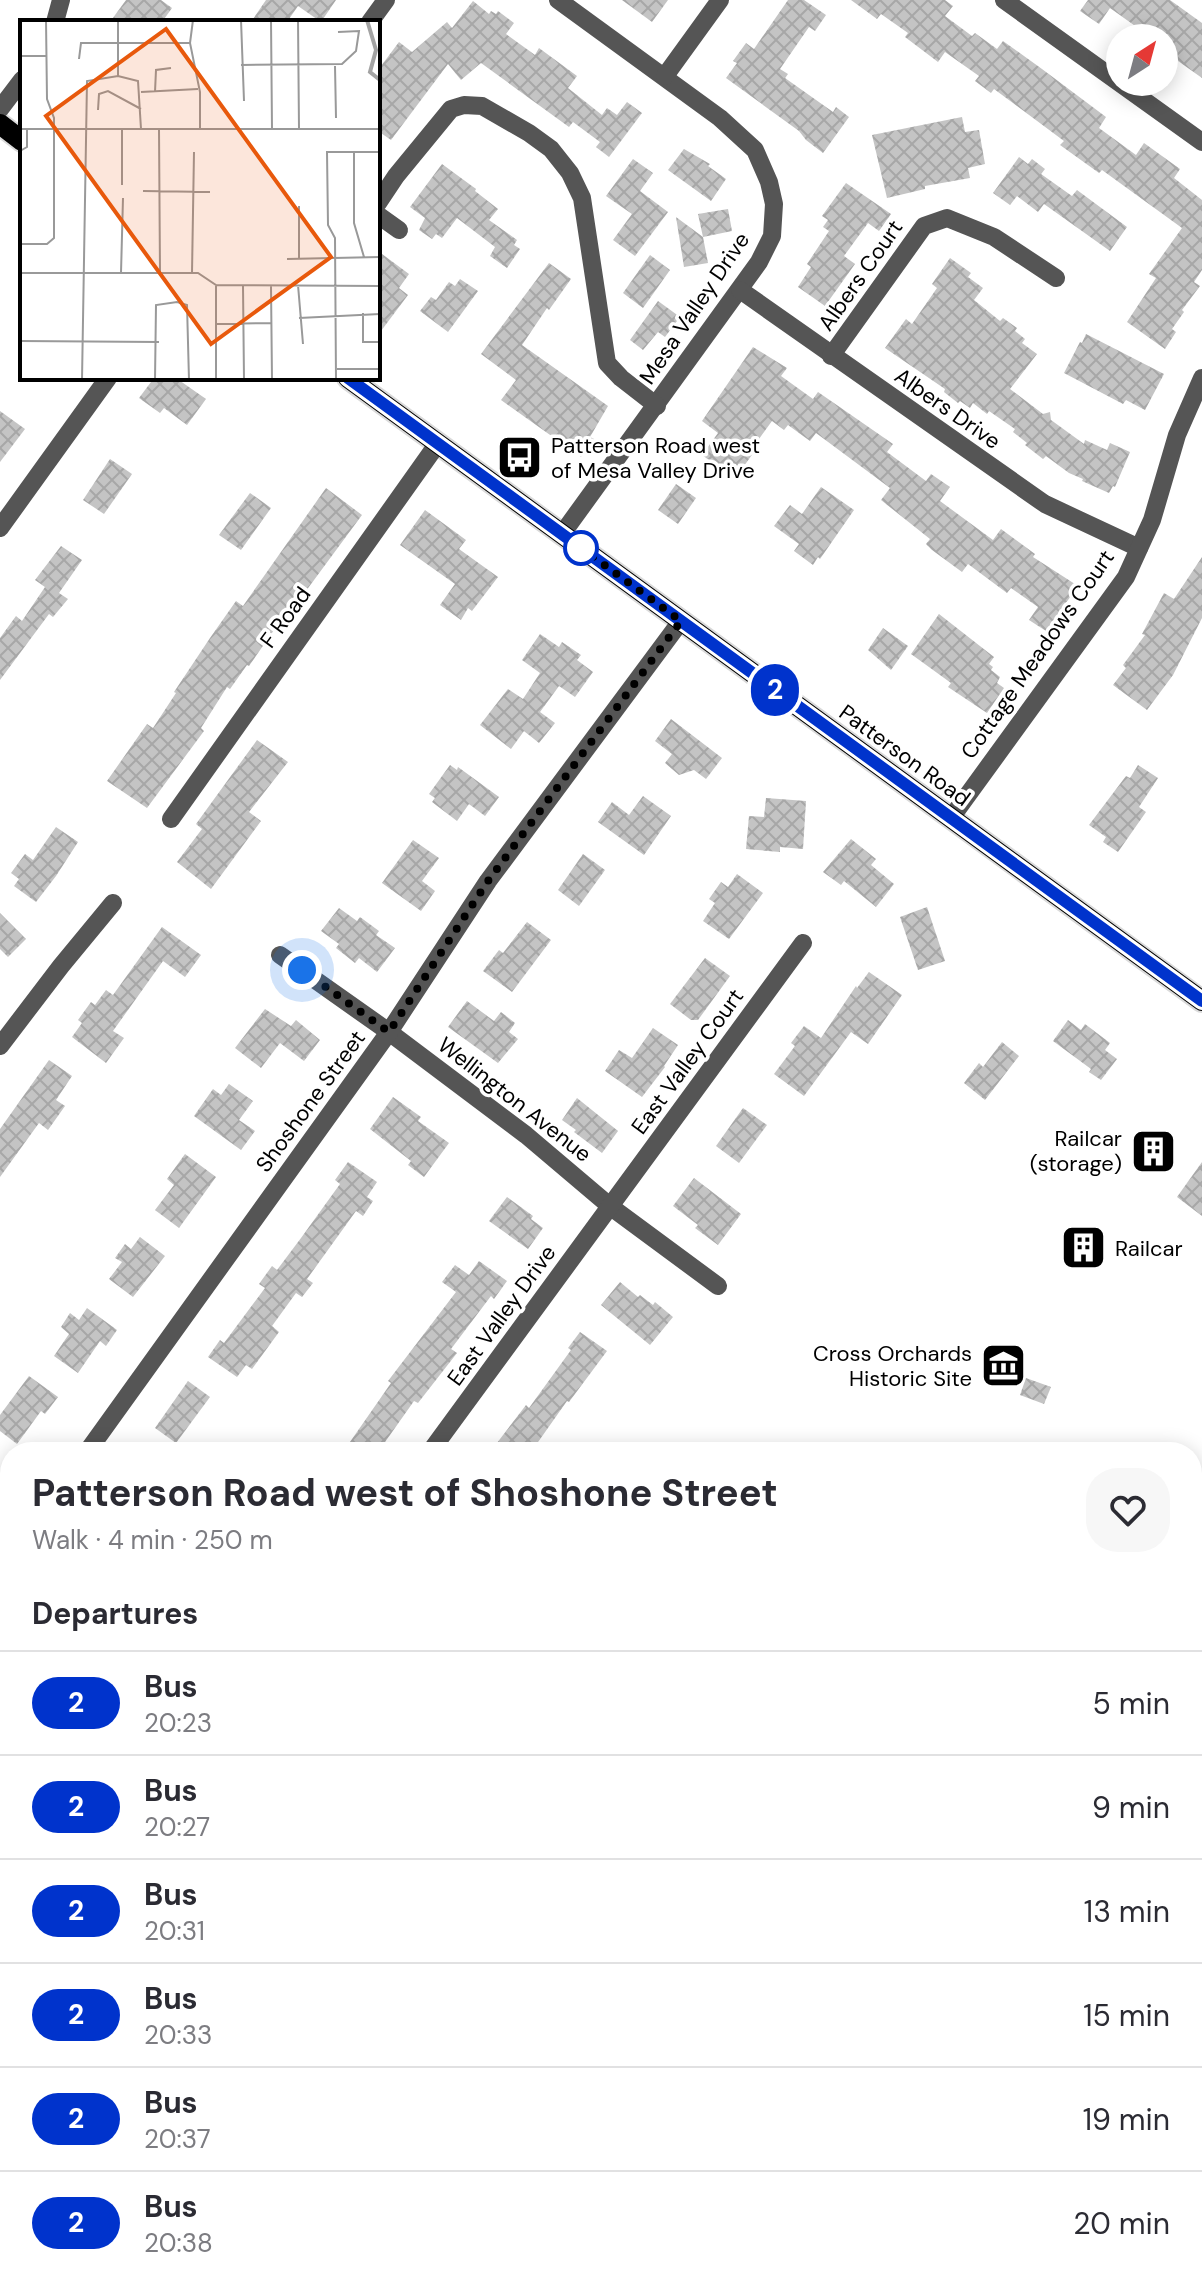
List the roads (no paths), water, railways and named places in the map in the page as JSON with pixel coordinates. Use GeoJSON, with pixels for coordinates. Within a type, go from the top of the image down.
{"type":"FeatureCollection","features":[{"type":"Feature","properties":{"kind":"main road"},"geometry":{"type":"LineString","coordinates":[[0,124],[20,139]]}},
{"type":"Feature","properties":{"kind":"main road","name":"Patterson Road"},"geometry":{"type":"LineString","coordinates":[[351,380],[1202,1001]]}},
{"type":"Feature","properties":{"kind":"street"},"geometry":{"type":"LineString","coordinates":[[56,20],[61,0]]}},
{"type":"Feature","properties":{"kind":"street"},"geometry":{"type":"LineString","coordinates":[[371,20],[386,0]]}},
{"type":"Feature","properties":{"kind":"street","name":"Mesa Valley Drive"},"geometry":{"type":"LineString","coordinates":[[558,0],[665,76],[720,118],[755,150],[769,182],[774,204],[772,236],[759,262],[562,534]]}},
{"type":"Feature","properties":{"kind":"street"},"geometry":{"type":"LineString","coordinates":[[665,76],[720,0]]}},
{"type":"Feature","properties":{"kind":"street"},"geometry":{"type":"LineString","coordinates":[[1004,0],[1202,142]]}},
{"type":"Feature","properties":{"kind":"street"},"geometry":{"type":"LineString","coordinates":[[0,109],[20,83]]}},
{"type":"Feature","properties":{"kind":"street"},"geometry":{"type":"LineString","coordinates":[[380,200],[451,109],[464,105],[482,106],[551,149],[570,173],[582,198],[607,363],[657,406]]}},
{"type":"Feature","properties":{"kind":"street"},"geometry":{"type":"LineString","coordinates":[[380,216],[399,230]]}},
{"type":"Feature","properties":{"kind":"street","name":"Albers Court"},"geometry":{"type":"LineString","coordinates":[[831,356],[924,226],[947,218],[994,237],[1056,278]]}},
{"type":"Feature","properties":{"kind":"street","name":"Albers Drive"},"geometry":{"type":"LineString","coordinates":[[740,290],[1045,504],[1139,548]]}},
{"type":"Feature","properties":{"kind":"street","name":"Cottage Meadows Court"},"geometry":{"type":"LineString","coordinates":[[951,818],[1126,577],[1152,520],[1177,435],[1202,378]]}},
{"type":"Feature","properties":{"kind":"street"},"geometry":{"type":"LineString","coordinates":[[0,528],[107,380]]}},
{"type":"Feature","properties":{"kind":"street","name":"F Road"},"geometry":{"type":"LineString","coordinates":[[171,819],[438,443]]}},
{"type":"Feature","properties":{"kind":"street","name":"Shoshone Street"},"geometry":{"type":"LineString","coordinates":[[94,1442],[389,1032],[488,881],[681,621]]}},
{"type":"Feature","properties":{"kind":"street"},"geometry":{"type":"LineString","coordinates":[[0,1046],[113,903]]}},
{"type":"Feature","properties":{"kind":"street","name":"East Valley Court"},"geometry":{"type":"LineString","coordinates":[[611,1207],[803,943]]}},
{"type":"Feature","properties":{"kind":"street","name":"Wellington Avenue"},"geometry":{"type":"LineString","coordinates":[[280,955],[526,1135],[611,1207],[718,1286]]}},
{"type":"Feature","properties":{"kind":"street","name":"East Valley Drive"},"geometry":{"type":"LineString","coordinates":[[437,1442],[611,1207]]}},
{"type":"Feature","properties":{"kind":"place","name":"Patterson Road west of Mesa Valley Drive"},"geometry":{"type":"Point","coordinates":[520,458]}},
{"type":"Feature","properties":{"kind":"place","name":"Railcar (storage)"},"geometry":{"type":"Point","coordinates":[1153,1151]}},
{"type":"Feature","properties":{"kind":"place","name":"Railcar"},"geometry":{"type":"Point","coordinates":[1084,1248]}},
{"type":"Feature","properties":{"kind":"place","name":"Cross Orchards Historic Site"},"geometry":{"type":"Point","coordinates":[1003,1366]}}]}
